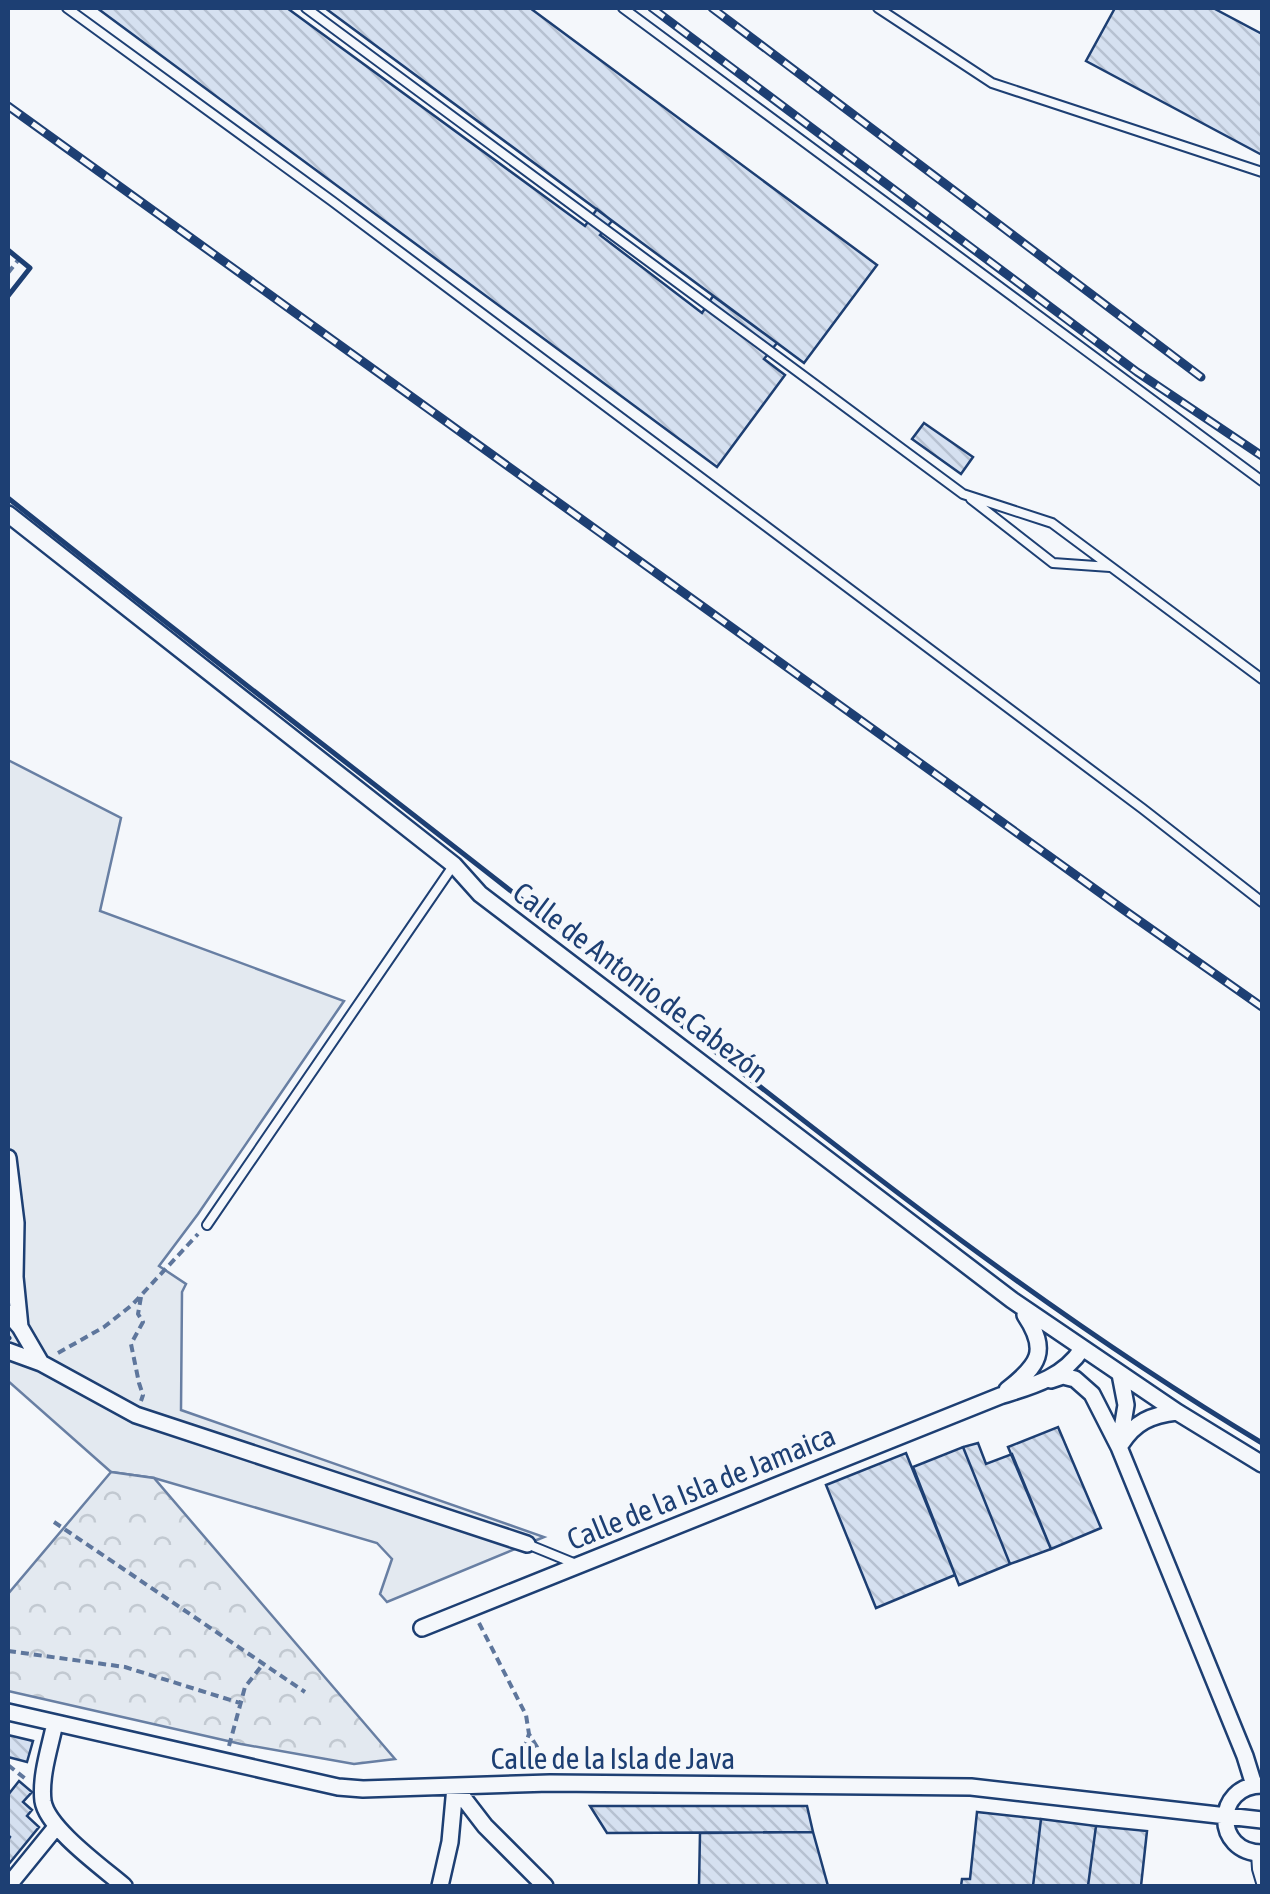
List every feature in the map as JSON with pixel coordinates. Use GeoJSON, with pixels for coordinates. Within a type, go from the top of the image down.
{"type":"FeatureCollection","features":[{"type":"Feature","properties":{"kind":"street","name":"Calle de Antonio de Cabezón"},"geometry":{"type":"LineString","coordinates":[[8,514],[454,865],[480,894],[1018,1305],[1262,1464]]}},
{"type":"Feature","properties":{"kind":"street"},"geometry":{"type":"LineString","coordinates":[[8,1158],[16,1223],[15,1277],[20,1327]]}},
{"type":"Feature","properties":{"kind":"street","name":"Calle de la Isla de Jamaica"},"geometry":{"type":"LineString","coordinates":[[1000,1396],[1024,1377],[1039,1353],[1035,1330],[1018,1305]]}},
{"type":"Feature","properties":{"kind":"street"},"geometry":{"type":"LineString","coordinates":[[8,1313],[41,1363]]}},
{"type":"Feature","properties":{"kind":"street","name":"Calle de la Isla de Jamaica"},"geometry":{"type":"LineString","coordinates":[[422,1628],[1000,1396],[1044,1382],[1074,1362],[1082,1348]]}},
{"type":"Feature","properties":{"kind":"street"},"geometry":{"type":"LineString","coordinates":[[8,1351],[41,1363],[136,1415],[526,1544]]}},
{"type":"Feature","properties":{"kind":"street"},"geometry":{"type":"LineString","coordinates":[[1119,1447],[1126,1405],[1120,1374]]}},
{"type":"Feature","properties":{"kind":"street"},"geometry":{"type":"LineString","coordinates":[[1044,1382],[1063,1376],[1085,1386],[1119,1447],[1258,1784],[1244,1788],[1228,1804],[1225,1815],[1230,1836],[1246,1850],[1259,1853]]}},
{"type":"Feature","properties":{"kind":"street"},"geometry":{"type":"LineString","coordinates":[[1119,1447],[1142,1421],[1154,1414],[1177,1412]]}},
{"type":"Feature","properties":{"kind":"street","name":"Calle de la Isla de Java"},"geometry":{"type":"LineString","coordinates":[[8,1712],[316,1784],[362,1789],[569,1783],[971,1787],[1262,1820]]}},
{"type":"Feature","properties":{"kind":"street"},"geometry":{"type":"LineString","coordinates":[[55,1723],[43,1786],[45,1810],[56,1827],[124,1886]]}},
{"type":"Feature","properties":{"kind":"street"},"geometry":{"type":"LineString","coordinates":[[440,1886],[450,1842],[454,1787]]}},
{"type":"Feature","properties":{"kind":"street"},"geometry":{"type":"LineString","coordinates":[[454,1787],[485,1826],[545,1886]]}},
{"type":"Feature","properties":{"kind":"street"},"geometry":{"type":"LineString","coordinates":[[8,1886],[56,1827]]}},
{"type":"Feature","properties":{"kind":"lane"},"geometry":{"type":"LineString","coordinates":[[67,8],[332,200],[1143,808],[1262,902]]}},
{"type":"Feature","properties":{"kind":"lane"},"geometry":{"type":"LineString","coordinates":[[306,8],[1053,563],[1111,567]]}},
{"type":"Feature","properties":{"kind":"lane"},"geometry":{"type":"LineString","coordinates":[[624,8],[1262,481]]}},
{"type":"Feature","properties":{"kind":"lane"},"geometry":{"type":"LineString","coordinates":[[878,8],[992,83],[1262,172]]}},
{"type":"Feature","properties":{"kind":"lane"},"geometry":{"type":"LineString","coordinates":[[964,494],[1052,523],[1262,678]]}},
{"type":"Feature","properties":{"kind":"lane"},"geometry":{"type":"LineString","coordinates":[[206,1225],[454,865]]}},
{"type":"Feature","properties":{"kind":"lane"},"geometry":{"type":"LineString","coordinates":[[526,1544],[580,1565]]}},
{"type":"Feature","properties":{"kind":"lane"},"geometry":{"type":"LineString","coordinates":[[1259,1853],[1257,1869],[1262,1886]]}},
{"type":"Feature","properties":{"kind":"path"},"geometry":{"type":"LineString","coordinates":[[8,273],[19,258]]}},
{"type":"Feature","properties":{"kind":"path"},"geometry":{"type":"LineString","coordinates":[[41,1363],[104,1327],[141,1296],[206,1225]]}},
{"type":"Feature","properties":{"kind":"path"},"geometry":{"type":"LineString","coordinates":[[136,1415],[143,1396],[132,1344],[143,1322],[138,1314],[141,1296]]}},
{"type":"Feature","properties":{"kind":"path"},"geometry":{"type":"LineString","coordinates":[[54,1522],[305,1692]]}},
{"type":"Feature","properties":{"kind":"path"},"geometry":{"type":"LineString","coordinates":[[478,1623],[526,1715],[539,1762]]}},
{"type":"Feature","properties":{"kind":"path"},"geometry":{"type":"LineString","coordinates":[[8,1651],[125,1667],[240,1704]]}},
{"type":"Feature","properties":{"kind":"path"},"geometry":{"type":"LineString","coordinates":[[228,1746],[245,1687],[263,1664]]}},
{"type":"Feature","properties":{"kind":"path"},"geometry":{"type":"LineString","coordinates":[[519,1762],[529,1734]]}},
{"type":"Feature","properties":{"kind":"path"},"geometry":{"type":"LineString","coordinates":[[8,1765],[35,1786]]}},
{"type":"Feature","properties":{"kind":"green space"},"geometry":{"type":"Polygon","coordinates":[[[8,760],[121,818],[100,911],[344,1001],[159,1266],[186,1284],[182,1292],[181,1410],[544,1537],[387,1602],[380,1594],[392,1559],[377,1543],[154,1478],[111,1472],[8,1381],[8,760]]]}},
{"type":"Feature","properties":{"kind":"green space"},"geometry":{"type":"Polygon","coordinates":[[[111,1472],[154,1478],[395,1759],[354,1764],[241,1744],[8,1691],[8,1594],[111,1472]]]}},
{"type":"Feature","properties":{"kind":"building"},"geometry":{"type":"Polygon","coordinates":[[[97,8],[287,8],[585,226],[597,209],[612,221],[600,235],[702,313],[713,296],[777,343],[764,359],[785,375],[717,467],[97,8]]]}},
{"type":"Feature","properties":{"kind":"building"},"geometry":{"type":"Polygon","coordinates":[[[325,8],[530,8],[877,265],[804,363],[325,8]]]}},
{"type":"Feature","properties":{"kind":"building"},"geometry":{"type":"Polygon","coordinates":[[[1115,8],[1213,8],[1262,34],[1262,155],[1086,61],[1115,8]]]}},
{"type":"Feature","properties":{"kind":"building"},"geometry":{"type":"Polygon","coordinates":[[[924,423],[973,457],[961,474],[912,439],[924,423]]]}},
{"type":"Feature","properties":{"kind":"building"},"geometry":{"type":"Polygon","coordinates":[[[1058,1427],[1101,1528],[1051,1549],[1008,1447],[1058,1427]]]}},
{"type":"Feature","properties":{"kind":"building"},"geometry":{"type":"Polygon","coordinates":[[[978,1443],[986,1464],[1012,1454],[1051,1549],[1010,1564],[963,1447],[978,1443]]]}},
{"type":"Feature","properties":{"kind":"building"},"geometry":{"type":"Polygon","coordinates":[[[963,1447],[1010,1564],[959,1585],[913,1467],[963,1447]]]}},
{"type":"Feature","properties":{"kind":"building"},"geometry":{"type":"Polygon","coordinates":[[[906,1453],[955,1575],[876,1608],[826,1485],[906,1453]]]}},
{"type":"Feature","properties":{"kind":"building"},"geometry":{"type":"Polygon","coordinates":[[[8,1735],[33,1741],[27,1762],[8,1757],[8,1735]]]}},
{"type":"Feature","properties":{"kind":"building"},"geometry":{"type":"Polygon","coordinates":[[[19,1781],[32,1792],[23,1802],[32,1810],[27,1816],[39,1827],[8,1865],[8,1795],[19,1781]]]}},
{"type":"Feature","properties":{"kind":"building"},"geometry":{"type":"Polygon","coordinates":[[[590,1806],[807,1806],[813,1832],[607,1833],[590,1806]]]}},
{"type":"Feature","properties":{"kind":"building"},"geometry":{"type":"Polygon","coordinates":[[[977,1812],[1041,1819],[1033,1886],[961,1886],[962,1879],[970,1879],[977,1812]]]}},
{"type":"Feature","properties":{"kind":"building"},"geometry":{"type":"Polygon","coordinates":[[[1041,1819],[1096,1826],[1088,1886],[1033,1886],[1041,1819]]]}},
{"type":"Feature","properties":{"kind":"building"},"geometry":{"type":"Polygon","coordinates":[[[1096,1826],[1147,1831],[1141,1886],[1088,1886],[1096,1826]]]}},
{"type":"Feature","properties":{"kind":"building"},"geometry":{"type":"Polygon","coordinates":[[[813,1832],[828,1886],[699,1886],[700,1833],[813,1832]]]}},
{"type":"Feature","properties":{"kind":"railway"},"geometry":{"type":"LineString","coordinates":[[652,8],[1137,372],[1262,456]]}},
{"type":"Feature","properties":{"kind":"railway"},"geometry":{"type":"LineString","coordinates":[[712,8],[1201,377]]}},
{"type":"Feature","properties":{"kind":"railway"},"geometry":{"type":"LineString","coordinates":[[8,106],[1262,1007]]}},
{"type":"Feature","properties":{"kind":"wall"},"geometry":{"type":"LineString","coordinates":[[8,250],[30,268],[8,296]]}},
{"type":"Feature","properties":{"kind":"wall"},"geometry":{"type":"LineString","coordinates":[[8,498],[926,1215],[1091,1333],[1262,1443]]}}]}
